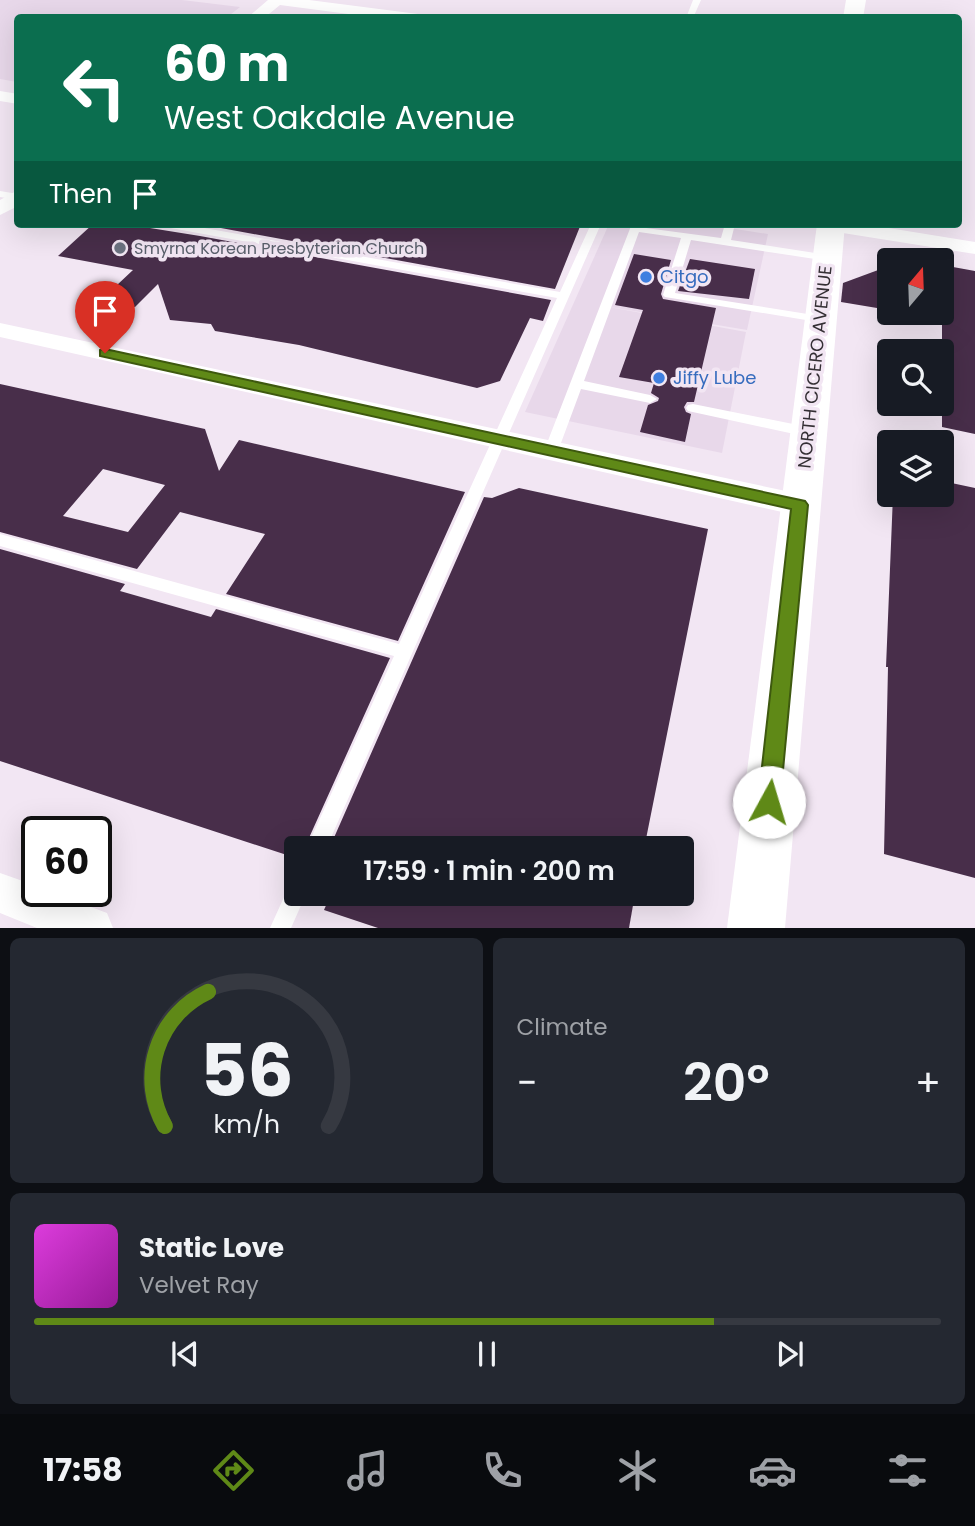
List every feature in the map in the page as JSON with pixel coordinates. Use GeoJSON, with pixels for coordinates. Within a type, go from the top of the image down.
{"type":"FeatureCollection","features":[{"type":"Feature","properties":{"kind":"main road","name":"NORTH CICERO AVENUE"},"geometry":{"type":"LineString","coordinates":[[756,928],[828,258],[829,228]]}},
{"type":"Feature","properties":{"kind":"street"},"geometry":{"type":"LineString","coordinates":[[259,14],[276,0],[386,14]]}},
{"type":"Feature","properties":{"kind":"street"},"geometry":{"type":"LineString","coordinates":[[854,228],[975,247]]}},
{"type":"Feature","properties":{"kind":"street"},"geometry":{"type":"LineString","coordinates":[[0,330],[800,505]]}},
{"type":"Feature","properties":{"kind":"street"},"geometry":{"type":"LineString","coordinates":[[0,893],[92,928]]}},
{"type":"Feature","properties":{"kind":"lane"},"geometry":{"type":"LineString","coordinates":[[187,228],[564,296]]}},
{"type":"Feature","properties":{"kind":"lane"},"geometry":{"type":"LineString","coordinates":[[322,836],[594,228]]}},
{"type":"Feature","properties":{"kind":"lane"},"geometry":{"type":"LineString","coordinates":[[551,450],[635,228],[828,258]]}},
{"type":"Feature","properties":{"kind":"lane"},"geometry":{"type":"LineString","coordinates":[[725,242],[729,228]]}},
{"type":"Feature","properties":{"kind":"lane"},"geometry":{"type":"LineString","coordinates":[[687,236],[669,295],[820,320]]}},
{"type":"Feature","properties":{"kind":"lane"},"geometry":{"type":"LineString","coordinates":[[576,384],[650,399]]}},
{"type":"Feature","properties":{"kind":"lane"},"geometry":{"type":"LineString","coordinates":[[693,408],[808,432]]}},
{"type":"Feature","properties":{"kind":"lane"},"geometry":{"type":"LineString","coordinates":[[0,540],[404,652]]}},
{"type":"Feature","properties":{"kind":"lane"},"geometry":{"type":"LineString","coordinates":[[280,928],[290,906]]}},
{"type":"Feature","properties":{"kind":"shaded area"},"geometry":{"type":"Polygon","coordinates":[[[0,0],[182,0],[240,7],[231,14],[14,14],[14,81],[0,79],[0,0]]]}},
{"type":"Feature","properties":{"kind":"shaded area"},"geometry":{"type":"Polygon","coordinates":[[[607,228],[729,228],[768,234],[747,330],[598,305],[746,332],[722,453],[525,412],[607,228]]]}},
{"type":"Feature","properties":{"kind":"building"},"geometry":{"type":"Polygon","coordinates":[[[89,228],[150,228],[551,300],[543,321],[530,318],[500,381],[477,388],[299,345],[215,331],[211,324],[170,320],[158,284],[135,307],[100,301],[133,270],[58,256],[89,228]]]}},
{"type":"Feature","properties":{"kind":"building"},"geometry":{"type":"Polygon","coordinates":[[[221,228],[579,228],[555,289],[221,228]]]}},
{"type":"Feature","properties":{"kind":"building"},"geometry":{"type":"Polygon","coordinates":[[[634,254],[671,260],[661,294],[663,299],[716,308],[694,402],[687,402],[684,407],[686,412],[691,414],[685,442],[640,432],[648,405],[659,398],[651,393],[654,383],[619,377],[643,310],[615,305],[634,254]]]}},
{"type":"Feature","properties":{"kind":"building","name":"Citgo"},"geometry":{"type":"Polygon","coordinates":[[[690,259],[755,269],[749,299],[678,291],[690,259]]]}},
{"type":"Feature","properties":{"kind":"building"},"geometry":{"type":"Polygon","coordinates":[[[954,267],[975,271],[975,434],[942,427],[942,416],[954,416],[954,339],[942,339],[942,326],[954,326],[954,267]]]}},
{"type":"Feature","properties":{"kind":"building"},"geometry":{"type":"Polygon","coordinates":[[[877,270],[877,308],[841,302],[843,283],[877,270]]]}},
{"type":"Feature","properties":{"kind":"building"},"geometry":{"type":"Polygon","coordinates":[[[0,384],[205,429],[219,471],[239,440],[465,492],[398,641],[226,594],[265,534],[180,512],[137,569],[0,532],[0,384]],[[103,469],[63,516],[128,532],[165,485],[103,469]]]}},
{"type":"Feature","properties":{"kind":"building"},"geometry":{"type":"Polygon","coordinates":[[[954,484],[975,488],[975,878],[884,854],[886,667],[893,507],[954,507],[954,484]]]}},
{"type":"Feature","properties":{"kind":"building"},"geometry":{"type":"Polygon","coordinates":[[[519,488],[708,529],[647,836],[335,836],[484,497],[492,498],[519,488]]]}},
{"type":"Feature","properties":{"kind":"building"},"geometry":{"type":"Polygon","coordinates":[[[0,549],[125,584],[120,591],[211,617],[216,609],[390,658],[310,836],[284,836],[284,854],[0,761],[0,549]]]}},
{"type":"Feature","properties":{"kind":"building"},"geometry":{"type":"Polygon","coordinates":[[[326,906],[633,906],[629,928],[378,928],[324,910],[326,906]]]}},
{"type":"Feature","properties":{"kind":"place","name":"Smyrna Korean Presbyterian Church"},"geometry":{"type":"Point","coordinates":[120,248]}},
{"type":"Feature","properties":{"kind":"place","name":"Citgo"},"geometry":{"type":"Point","coordinates":[646,277]}},
{"type":"Feature","properties":{"kind":"place","name":"Jiffy Lube"},"geometry":{"type":"Point","coordinates":[659,378]}},
{"type":"Feature","properties":{"kind":"route"},"geometry":{"type":"LineString","coordinates":[[105,353],[800,505],[769,802]]}}]}
